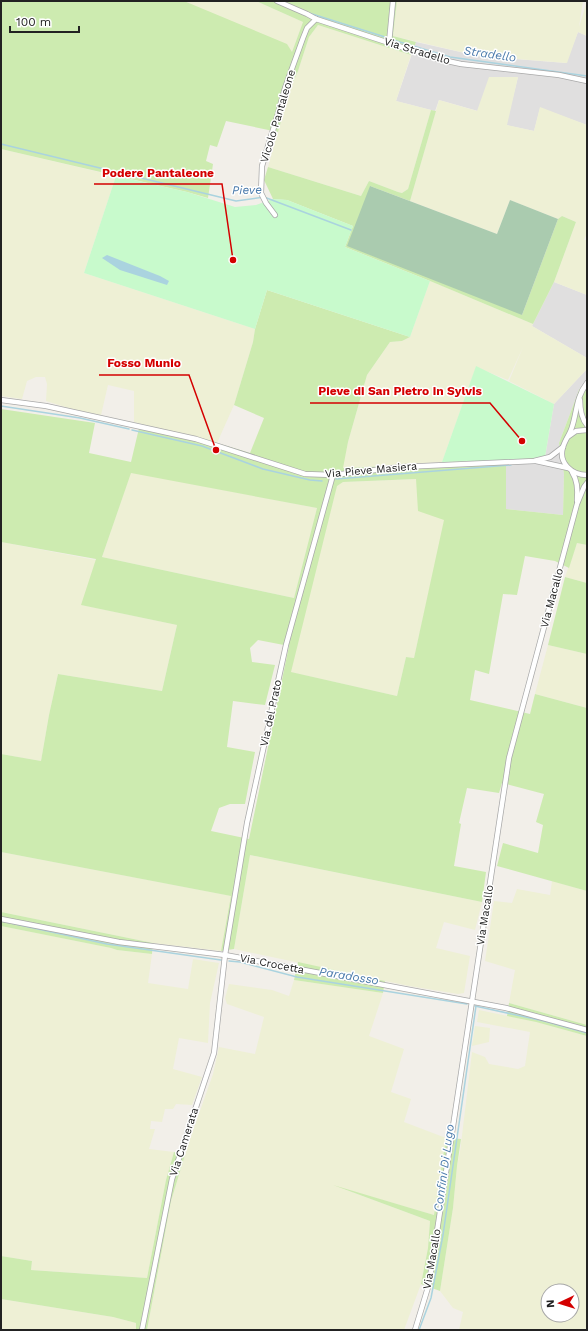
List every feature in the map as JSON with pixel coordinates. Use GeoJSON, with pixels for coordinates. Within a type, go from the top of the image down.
{"type":"FeatureCollection","features":[{"type":"Feature","properties":{"kind":"street","name":"Via Stradello"},"geometry":{"type":"LineString","coordinates":[[276,1],[316,19],[438,59],[461,64],[559,75],[587,81]]}},
{"type":"Feature","properties":{"kind":"street"},"geometry":{"type":"LineString","coordinates":[[388,43],[393,1]]}},
{"type":"Feature","properties":{"kind":"street","name":"Vicolo Pantaleone"},"geometry":{"type":"LineString","coordinates":[[275,215],[266,204],[261,193],[262,166],[278,117],[288,79],[303,38],[307,28],[316,19]]}},
{"type":"Feature","properties":{"kind":"street"},"geometry":{"type":"LineString","coordinates":[[569,469],[562,456],[563,447],[572,429],[580,396],[587,383]]}},
{"type":"Feature","properties":{"kind":"street"},"geometry":{"type":"LineString","coordinates":[[580,396],[581,412],[584,422],[587,425]]}},
{"type":"Feature","properties":{"kind":"street","name":"Via Pieve Masiera"},"geometry":{"type":"LineString","coordinates":[[1,400],[46,406],[196,439],[305,474],[333,475],[401,467],[534,461],[550,457],[563,447]]}},
{"type":"Feature","properties":{"kind":"street"},"geometry":{"type":"LineString","coordinates":[[567,438],[576,432],[587,430]]}},
{"type":"Feature","properties":{"kind":"street","name":"Via Pieve Masiera"},"geometry":{"type":"LineString","coordinates":[[534,461],[569,469],[581,475],[587,475]]}},
{"type":"Feature","properties":{"kind":"street","name":"Via Macallo"},"geometry":{"type":"LineString","coordinates":[[569,469],[576,480],[578,487],[577,504]]}},
{"type":"Feature","properties":{"kind":"street","name":"Via del Prato"},"geometry":{"type":"LineString","coordinates":[[225,955],[247,823],[286,645],[333,475]]}},
{"type":"Feature","properties":{"kind":"street","name":"Via Macallo"},"geometry":{"type":"LineString","coordinates":[[415,1330],[429,1284],[509,758],[577,504],[584,487],[587,484]]}},
{"type":"Feature","properties":{"kind":"street","name":"Via Crocetta"},"geometry":{"type":"LineString","coordinates":[[1,919],[119,942],[225,955],[506,1008],[587,1030]]}},
{"type":"Feature","properties":{"kind":"street","name":"Via Camerata"},"geometry":{"type":"LineString","coordinates":[[142,1330],[172,1179],[214,1053],[225,955]]}},
{"type":"Feature","properties":{"kind":"shaded area"},"geometry":{"type":"Polygon","coordinates":[[[578,32],[587,36],[587,125],[540,108],[534,131],[506,125],[518,77],[478,111],[439,100],[435,111],[396,101],[416,42],[478,56],[566,63],[578,32]]]}},
{"type":"Feature","properties":{"kind":"shaded area"},"geometry":{"type":"Polygon","coordinates":[[[554,282],[587,295],[587,358],[532,326],[554,282]]]}},
{"type":"Feature","properties":{"kind":"shaded area"},"geometry":{"type":"Polygon","coordinates":[[[587,369],[587,380],[579,390],[559,443],[564,474],[563,515],[506,509],[506,466],[545,457],[554,404],[587,369]]]}},
{"type":"Feature","properties":{"kind":"green space"},"geometry":{"type":"Polygon","coordinates":[[[1,1],[184,1],[287,44],[292,52],[303,22],[256,1],[397,1],[393,36],[416,42],[411,55],[318,25],[309,37],[298,71],[290,89],[278,132],[226,121],[217,147],[210,145],[206,161],[213,164],[208,198],[1,149],[1,1]]]}},
{"type":"Feature","properties":{"kind":"green space"},"geometry":{"type":"Polygon","coordinates":[[[184,1],[256,1],[303,22],[292,52],[184,1]]]}},
{"type":"Feature","properties":{"kind":"green space"},"geometry":{"type":"Polygon","coordinates":[[[397,1],[583,1],[579,27],[587,1],[587,36],[578,32],[567,63],[478,56],[393,36],[397,1]]]}},
{"type":"Feature","properties":{"kind":"green space"},"geometry":{"type":"Polygon","coordinates":[[[318,25],[411,55],[396,101],[431,110],[408,189],[402,193],[369,181],[361,196],[268,167],[290,89],[298,71],[309,37],[318,25]]]}},
{"type":"Feature","properties":{"kind":"green space"},"geometry":{"type":"Polygon","coordinates":[[[489,77],[518,77],[507,125],[534,131],[540,107],[587,125],[587,233],[584,240],[587,240],[587,295],[554,282],[576,222],[562,216],[558,219],[510,200],[497,234],[410,201],[439,100],[477,111],[489,77]]]}},
{"type":"Feature","properties":{"kind":"green space"},"geometry":{"type":"Polygon","coordinates":[[[431,110],[436,111],[410,201],[370,186],[522,315],[558,219],[562,216],[576,222],[554,282],[533,324],[345,247],[353,226],[287,200],[273,199],[264,180],[268,167],[361,196],[369,181],[402,193],[408,189],[431,110]]]}},
{"type":"Feature","properties":{"kind":"green space"},"geometry":{"type":"Polygon","coordinates":[[[1,149],[116,176],[84,273],[255,329],[253,342],[234,405],[217,443],[134,422],[134,391],[108,385],[101,415],[75,410],[46,401],[47,384],[45,377],[36,377],[27,381],[22,399],[1,396],[1,149]]]}},
{"type":"Feature","properties":{"kind":"green space"},"geometry":{"type":"Polygon","coordinates":[[[116,176],[187,192],[235,207],[256,205],[273,199],[287,200],[353,226],[345,247],[430,281],[410,337],[267,290],[255,329],[84,273],[116,176]]]}},
{"type":"Feature","properties":{"kind":"green space"},"geometry":{"type":"Polygon","coordinates":[[[370,186],[497,234],[510,200],[558,219],[522,315],[347,246],[370,186]]]}},
{"type":"Feature","properties":{"kind":"green space"},"geometry":{"type":"Polygon","coordinates":[[[430,281],[533,324],[532,326],[587,358],[587,369],[554,404],[509,381],[523,347],[508,380],[476,367],[442,462],[342,468],[367,375],[390,342],[402,341],[410,337],[430,281]]]}},
{"type":"Feature","properties":{"kind":"green space"},"geometry":{"type":"Polygon","coordinates":[[[267,290],[410,337],[402,341],[390,342],[367,375],[348,442],[343,468],[494,461],[545,457],[506,466],[506,509],[563,515],[564,474],[559,443],[579,390],[587,380],[587,545],[577,543],[569,568],[555,561],[525,556],[517,595],[503,594],[489,674],[475,670],[470,700],[530,714],[535,694],[587,708],[587,891],[497,866],[503,843],[538,853],[543,825],[536,822],[544,794],[502,783],[499,793],[467,788],[459,823],[461,824],[454,866],[486,872],[482,902],[250,855],[234,949],[221,951],[231,896],[1,852],[1,754],[41,761],[58,674],[162,691],[177,625],[81,605],[96,559],[1,542],[1,409],[95,423],[89,453],[131,462],[140,424],[217,443],[250,453],[264,418],[234,405],[253,342],[255,329],[267,290]],[[131,473],[102,557],[294,598],[317,508],[131,473]],[[416,479],[343,482],[337,486],[291,672],[397,696],[406,657],[414,658],[444,520],[418,511],[416,479]],[[258,640],[250,648],[252,662],[275,665],[265,705],[233,701],[227,747],[255,752],[245,804],[230,804],[219,808],[211,831],[249,839],[289,646],[258,640]]]}},
{"type":"Feature","properties":{"kind":"green space"},"geometry":{"type":"Polygon","coordinates":[[[476,366],[554,404],[545,457],[494,461],[442,462],[476,366]]]}},
{"type":"Feature","properties":{"kind":"green space"},"geometry":{"type":"Polygon","coordinates":[[[131,472],[317,508],[294,598],[102,557],[131,472]]]}},
{"type":"Feature","properties":{"kind":"green space"},"geometry":{"type":"Polygon","coordinates":[[[416,479],[445,520],[414,658],[406,657],[397,696],[290,672],[337,485],[343,482],[416,479]]]}},
{"type":"Feature","properties":{"kind":"green space"},"geometry":{"type":"Polygon","coordinates":[[[1,542],[96,560],[82,605],[177,625],[162,691],[58,674],[41,761],[1,754],[1,542]]]}},
{"type":"Feature","properties":{"kind":"green space"},"geometry":{"type":"Polygon","coordinates":[[[577,543],[587,545],[587,583],[565,577],[577,543]]]}},
{"type":"Feature","properties":{"kind":"green space"},"geometry":{"type":"Polygon","coordinates":[[[565,577],[587,583],[587,654],[548,645],[565,577]]]}},
{"type":"Feature","properties":{"kind":"green space"},"geometry":{"type":"Polygon","coordinates":[[[548,645],[587,654],[587,708],[535,694],[548,645]]]}},
{"type":"Feature","properties":{"kind":"green space"},"geometry":{"type":"Polygon","coordinates":[[[1,852],[232,896],[221,951],[153,943],[1,912],[1,852]]]}},
{"type":"Feature","properties":{"kind":"green space"},"geometry":{"type":"Polygon","coordinates":[[[250,855],[482,902],[475,930],[444,922],[436,948],[470,956],[464,993],[458,994],[409,986],[234,949],[250,855]]]}},
{"type":"Feature","properties":{"kind":"green space"},"geometry":{"type":"Polygon","coordinates":[[[552,881],[587,891],[587,1025],[509,1003],[515,970],[485,961],[494,901],[512,903],[517,889],[550,895],[552,881]]]}},
{"type":"Feature","properties":{"kind":"green space"},"geometry":{"type":"Polygon","coordinates":[[[1,912],[153,943],[152,954],[117,950],[1,926],[1,912]]]}},
{"type":"Feature","properties":{"kind":"green space"},"geometry":{"type":"Polygon","coordinates":[[[1,926],[117,950],[152,954],[148,983],[188,989],[193,959],[219,963],[210,1003],[208,1043],[179,1038],[173,1069],[202,1077],[192,1105],[176,1104],[173,1109],[165,1109],[162,1122],[151,1121],[150,1129],[155,1129],[149,1149],[174,1152],[166,1180],[147,1278],[31,1270],[32,1261],[1,1256],[1,926]]]}},
{"type":"Feature","properties":{"kind":"green space"},"geometry":{"type":"Polygon","coordinates":[[[298,962],[385,981],[383,993],[294,980],[298,962]]]}},
{"type":"Feature","properties":{"kind":"green space"},"geometry":{"type":"Polygon","coordinates":[[[294,980],[383,993],[369,1036],[404,1049],[391,1092],[411,1099],[404,1122],[446,1138],[434,1215],[341,1188],[430,1221],[428,1248],[421,1284],[404,1330],[147,1330],[171,1201],[190,1139],[213,1074],[219,1047],[255,1054],[264,1017],[227,1004],[225,998],[229,984],[272,990],[289,996],[294,980]]]}},
{"type":"Feature","properties":{"kind":"green space"},"geometry":{"type":"Polygon","coordinates":[[[509,1003],[587,1025],[587,1036],[536,1022],[507,1016],[509,1003]]]}},
{"type":"Feature","properties":{"kind":"green space"},"geometry":{"type":"Polygon","coordinates":[[[479,1010],[536,1022],[587,1036],[587,1330],[459,1330],[463,1312],[453,1308],[440,1291],[453,1208],[472,1052],[485,1057],[489,1064],[518,1069],[525,1066],[530,1032],[477,1022],[479,1010]]]}},
{"type":"Feature","properties":{"kind":"green space"},"geometry":{"type":"Polygon","coordinates":[[[475,1026],[490,1028],[489,1042],[472,1046],[475,1026]]]}},
{"type":"Feature","properties":{"kind":"green space"},"geometry":{"type":"Polygon","coordinates":[[[446,1138],[461,1139],[453,1208],[440,1291],[421,1284],[428,1248],[430,1221],[333,1185],[434,1215],[446,1138]]]}},
{"type":"Feature","properties":{"kind":"green space"},"geometry":{"type":"Polygon","coordinates":[[[174,1152],[185,1155],[171,1201],[147,1330],[136,1330],[136,1323],[113,1317],[1,1299],[1,1256],[32,1261],[31,1270],[147,1278],[166,1180],[174,1152]]]}},
{"type":"Feature","properties":{"kind":"green space"},"geometry":{"type":"Polygon","coordinates":[[[1,1299],[113,1317],[136,1323],[136,1330],[1,1330],[1,1299]]]}},
{"type":"Feature","properties":{"kind":"water"},"geometry":{"type":"Polygon","coordinates":[[[107,255],[169,281],[167,285],[120,270],[102,258],[107,255]]]}},
{"type":"Feature","properties":{"kind":"waterway","name":"Stradello"},"geometry":{"type":"LineString","coordinates":[[309,13],[385,37]]}},
{"type":"Feature","properties":{"kind":"waterway","name":"Stradello"},"geometry":{"type":"LineString","coordinates":[[393,40],[450,57],[587,76]]}},
{"type":"Feature","properties":{"kind":"waterway","name":"Pieve"},"geometry":{"type":"LineString","coordinates":[[1,144],[236,201],[264,197],[351,230]]}},
{"type":"Feature","properties":{"kind":"waterway"},"geometry":{"type":"LineString","coordinates":[[1,406],[80,418],[129,429]]}},
{"type":"Feature","properties":{"kind":"waterway"},"geometry":{"type":"LineString","coordinates":[[132,430],[202,446],[263,469],[310,480],[322,481]]}},
{"type":"Feature","properties":{"kind":"waterway"},"geometry":{"type":"LineString","coordinates":[[336,479],[511,465]]}},
{"type":"Feature","properties":{"kind":"waterway","name":"Paradosso"},"geometry":{"type":"LineString","coordinates":[[1,921],[107,944],[221,960]]}},
{"type":"Feature","properties":{"kind":"waterway","name":"Paradosso"},"geometry":{"type":"LineString","coordinates":[[229,961],[240,962],[297,977],[467,1004]]}},
{"type":"Feature","properties":{"kind":"waterway","name":"Paradosso"},"geometry":{"type":"LineString","coordinates":[[475,1006],[544,1021],[587,1033]]}},
{"type":"Feature","properties":{"kind":"waterway","name":"Confini Di Lugo"},"geometry":{"type":"LineString","coordinates":[[419,1330],[431,1298],[443,1235],[476,1006]]}},
{"type":"Feature","properties":{"kind":"place","name":"Podere Pantaleone"},"geometry":{"type":"Point","coordinates":[233,260]}},
{"type":"Feature","properties":{"kind":"place","name":"Pieve di San Pietro in Sylvis"},"geometry":{"type":"Point","coordinates":[522,441]}},
{"type":"Feature","properties":{"kind":"place","name":"Fosso Munio"},"geometry":{"type":"Point","coordinates":[216,450]}}]}
